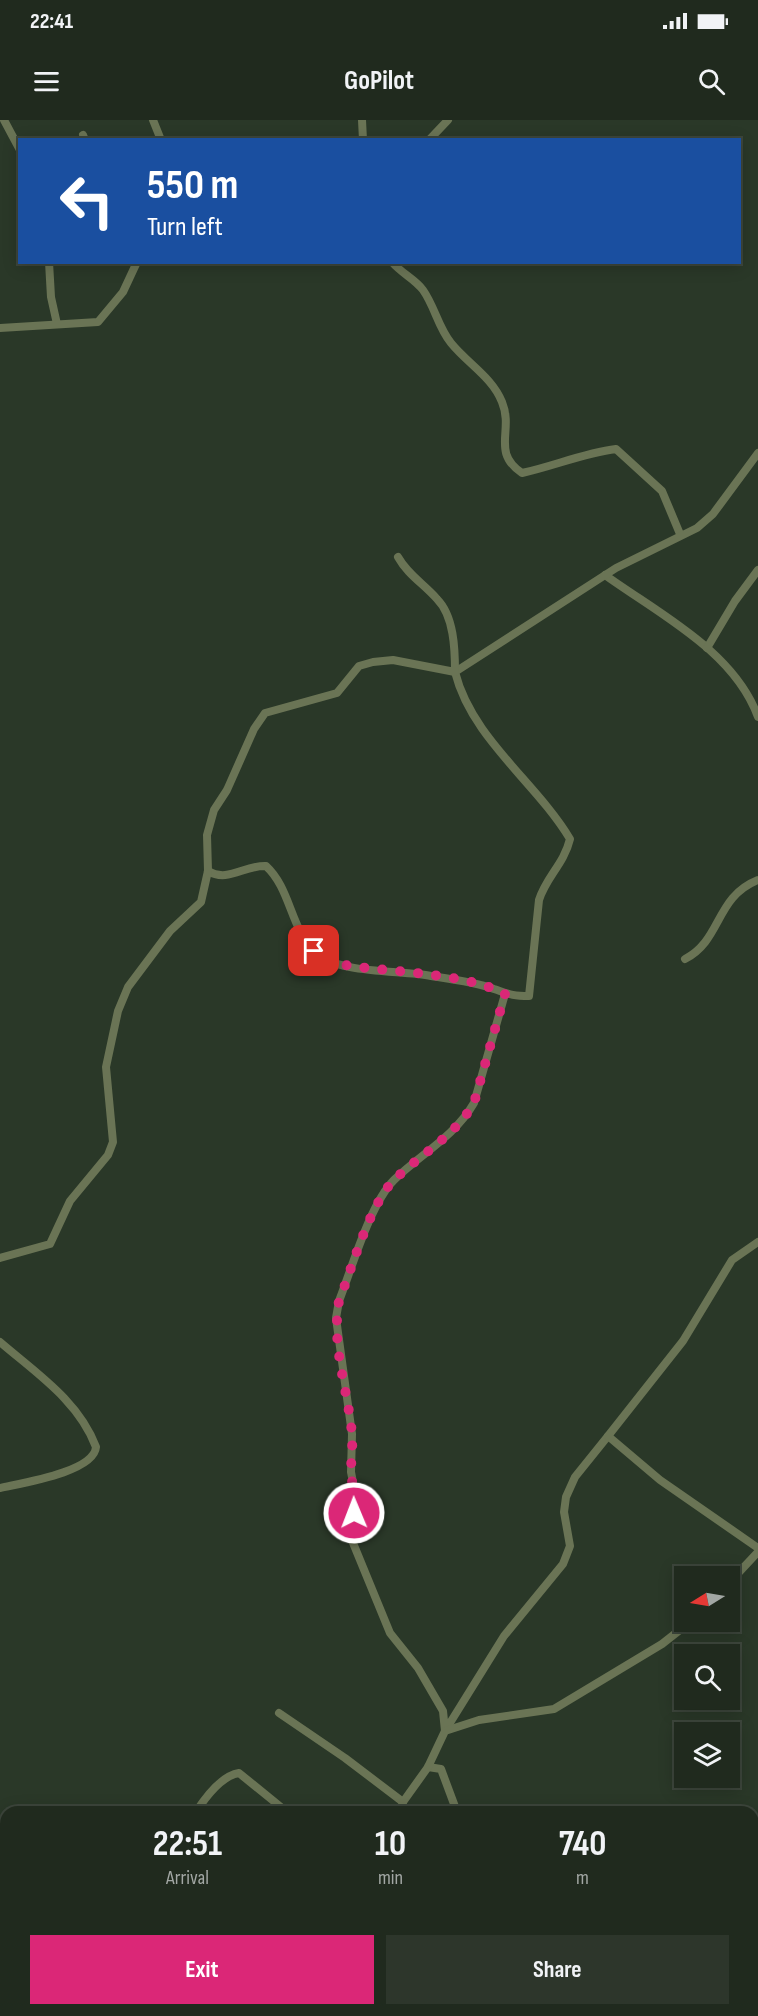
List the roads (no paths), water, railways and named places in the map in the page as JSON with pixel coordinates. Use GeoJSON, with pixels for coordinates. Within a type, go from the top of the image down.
{"type":"FeatureCollection","features":[{"type":"Feature","properties":{"kind":"street"},"geometry":{"type":"LineString","coordinates":[[4,120],[18,146]]}},
{"type":"Feature","properties":{"kind":"street"},"geometry":{"type":"LineString","coordinates":[[153,120],[160,138]]}},
{"type":"Feature","properties":{"kind":"street"},"geometry":{"type":"LineString","coordinates":[[362,120],[363,138]]}},
{"type":"Feature","properties":{"kind":"street"},"geometry":{"type":"LineString","coordinates":[[431,138],[448,120]]}},
{"type":"Feature","properties":{"kind":"street"},"geometry":{"type":"LineString","coordinates":[[49,264],[51,297],[57,324]]}},
{"type":"Feature","properties":{"kind":"street"},"geometry":{"type":"LineString","coordinates":[[0,328],[98,322],[123,292],[135,264]]}},
{"type":"Feature","properties":{"kind":"street"},"geometry":{"type":"LineString","coordinates":[[394,264],[421,288],[433,305],[448,340],[491,383],[503,404],[504,456],[512,467],[522,473],[557,466],[591,452],[616,449],[662,491],[680,534]]}},
{"type":"Feature","properties":{"kind":"street"},"geometry":{"type":"LineString","coordinates":[[0,1258],[50,1244],[70,1201],[108,1155],[113,1142],[106,1067],[118,1011],[128,987],[155,950],[170,931],[201,902],[207,871],[207,835],[214,810],[227,790],[254,729],[265,713],[337,693],[359,666],[373,662],[393,660],[455,672],[605,575],[680,534],[697,528],[713,514],[758,453]]}},
{"type":"Feature","properties":{"kind":"street"},"geometry":{"type":"LineString","coordinates":[[207,871],[217,876],[227,876],[255,865],[266,866],[282,885],[303,937],[325,960],[356,967],[430,976],[494,989],[510,996],[529,996],[538,900],[541,891],[560,866],[570,839],[557,818],[507,762],[471,710],[458,685],[451,626],[440,600],[405,570],[398,557]]}},
{"type":"Feature","properties":{"kind":"street"},"geometry":{"type":"LineString","coordinates":[[707,648],[735,601],[758,570]]}},
{"type":"Feature","properties":{"kind":"street"},"geometry":{"type":"LineString","coordinates":[[605,575],[707,648],[751,696],[758,717]]}},
{"type":"Feature","properties":{"kind":"street"},"geometry":{"type":"LineString","coordinates":[[686,959],[693,955],[710,935],[737,891],[758,880]]}},
{"type":"Feature","properties":{"kind":"street"},"geometry":{"type":"LineString","coordinates":[[445,1731],[442,1712],[418,1668],[390,1633],[351,1538],[356,1498],[351,1472],[352,1434],[336,1318],[339,1301],[382,1196],[393,1181],[465,1118],[474,1103],[505,994]]}},
{"type":"Feature","properties":{"kind":"street"},"geometry":{"type":"LineString","coordinates":[[402,1806],[428,1767],[445,1731],[504,1636],[563,1564],[570,1546],[564,1512],[566,1497],[574,1477],[683,1341],[732,1260],[758,1242]]}},
{"type":"Feature","properties":{"kind":"street"},"geometry":{"type":"LineString","coordinates":[[0,1342],[67,1399],[90,1432],[96,1447],[90,1460],[72,1470],[0,1488]]}},
{"type":"Feature","properties":{"kind":"street"},"geometry":{"type":"LineString","coordinates":[[608,1436],[660,1480],[758,1550],[740,1570]]}},
{"type":"Feature","properties":{"kind":"street"},"geometry":{"type":"LineString","coordinates":[[445,1731],[479,1720],[554,1709],[662,1644],[677,1632]]}},
{"type":"Feature","properties":{"kind":"street"},"geometry":{"type":"LineString","coordinates":[[279,1713],[404,1802]]}},
{"type":"Feature","properties":{"kind":"street"},"geometry":{"type":"LineString","coordinates":[[428,1767],[441,1769],[455,1806]]}},
{"type":"Feature","properties":{"kind":"street"},"geometry":{"type":"LineString","coordinates":[[200,1806],[230,1774],[239,1773],[279,1806]]}}]}
